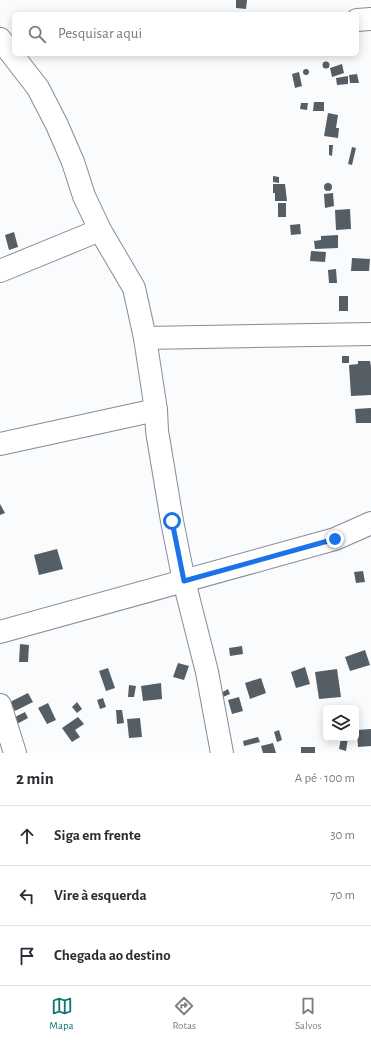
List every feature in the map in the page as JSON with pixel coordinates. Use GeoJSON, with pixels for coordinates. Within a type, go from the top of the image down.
{"type":"FeatureCollection","features":[{"type":"Feature","properties":{"kind":"street"},"geometry":{"type":"LineString","coordinates":[[359,20],[371,19]]}},
{"type":"Feature","properties":{"kind":"street"},"geometry":{"type":"LineString","coordinates":[[0,35],[12,33]]}},
{"type":"Feature","properties":{"kind":"street"},"geometry":{"type":"LineString","coordinates":[[0,39],[12,54]]}},
{"type":"Feature","properties":{"kind":"street"},"geometry":{"type":"LineString","coordinates":[[13,56],[38,88],[60,132],[73,162],[84,196],[100,230],[134,288],[145,338],[156,410],[157,431],[184,581],[207,672],[222,753]]}},
{"type":"Feature","properties":{"kind":"street"},"geometry":{"type":"LineString","coordinates":[[0,271],[100,230]]}},
{"type":"Feature","properties":{"kind":"street"},"geometry":{"type":"LineString","coordinates":[[145,338],[371,334]]}},
{"type":"Feature","properties":{"kind":"street"},"geometry":{"type":"LineString","coordinates":[[0,444],[156,410]]}},
{"type":"Feature","properties":{"kind":"street"},"geometry":{"type":"LineString","coordinates":[[0,632],[335,539],[371,523]]}},
{"type":"Feature","properties":{"kind":"street"},"geometry":{"type":"LineString","coordinates":[[0,705],[15,753]]}},
{"type":"Feature","properties":{"kind":"building"},"geometry":{"type":"Polygon","coordinates":[[[236,0],[247,0],[246,9],[236,8],[236,0]]]}},
{"type":"Feature","properties":{"kind":"building"},"geometry":{"type":"Polygon","coordinates":[[[326,61],[329,62],[329,68],[326,69],[323,68],[322,65],[323,62],[326,61]]]}},
{"type":"Feature","properties":{"kind":"building"},"geometry":{"type":"Polygon","coordinates":[[[342,64],[344,73],[332,77],[330,68],[342,64]]]}},
{"type":"Feature","properties":{"kind":"building"},"geometry":{"type":"Polygon","coordinates":[[[306,69],[309,72],[306,75],[303,72],[306,69]]]}},
{"type":"Feature","properties":{"kind":"building"},"geometry":{"type":"Polygon","coordinates":[[[299,72],[302,86],[295,88],[292,74],[299,72]]]}},
{"type":"Feature","properties":{"kind":"building"},"geometry":{"type":"Polygon","coordinates":[[[357,74],[359,83],[350,83],[349,75],[357,74]]]}},
{"type":"Feature","properties":{"kind":"building"},"geometry":{"type":"Polygon","coordinates":[[[348,76],[348,84],[337,85],[336,78],[348,76]]]}},
{"type":"Feature","properties":{"kind":"building"},"geometry":{"type":"Polygon","coordinates":[[[314,102],[324,102],[324,111],[313,111],[314,102]]]}},
{"type":"Feature","properties":{"kind":"building"},"geometry":{"type":"Polygon","coordinates":[[[301,103],[308,103],[307,110],[300,109],[301,103]]]}},
{"type":"Feature","properties":{"kind":"building"},"geometry":{"type":"Polygon","coordinates":[[[328,113],[338,115],[336,128],[339,128],[338,138],[324,136],[328,113]]]}},
{"type":"Feature","properties":{"kind":"building"},"geometry":{"type":"Polygon","coordinates":[[[329,145],[333,145],[332,156],[329,155],[329,145]]]}},
{"type":"Feature","properties":{"kind":"building"},"geometry":{"type":"Polygon","coordinates":[[[352,147],[356,148],[352,165],[348,164],[352,147]]]}},
{"type":"Feature","properties":{"kind":"building"},"geometry":{"type":"Polygon","coordinates":[[[273,176],[279,177],[279,183],[273,182],[273,176]]]}},
{"type":"Feature","properties":{"kind":"building"},"geometry":{"type":"Polygon","coordinates":[[[328,183],[331,184],[331,190],[328,191],[325,190],[324,187],[325,184],[328,183]]]}},
{"type":"Feature","properties":{"kind":"building"},"geometry":{"type":"Polygon","coordinates":[[[273,184],[285,184],[287,201],[275,201],[273,184]]]}},
{"type":"Feature","properties":{"kind":"building"},"geometry":{"type":"Polygon","coordinates":[[[333,193],[334,206],[325,208],[324,194],[333,193]]]}},
{"type":"Feature","properties":{"kind":"building"},"geometry":{"type":"Polygon","coordinates":[[[278,203],[286,203],[286,217],[278,217],[278,203]]]}},
{"type":"Feature","properties":{"kind":"building"},"geometry":{"type":"Polygon","coordinates":[[[350,209],[351,229],[336,230],[335,210],[350,209]]]}},
{"type":"Feature","properties":{"kind":"building"},"geometry":{"type":"Polygon","coordinates":[[[300,224],[301,234],[291,235],[290,225],[300,224]]]}},
{"type":"Feature","properties":{"kind":"building"},"geometry":{"type":"Polygon","coordinates":[[[14,232],[18,247],[9,250],[5,235],[14,232]]]}},
{"type":"Feature","properties":{"kind":"building"},"geometry":{"type":"Polygon","coordinates":[[[338,235],[338,248],[315,249],[314,241],[321,240],[321,236],[338,235]]]}},
{"type":"Feature","properties":{"kind":"building"},"geometry":{"type":"Polygon","coordinates":[[[311,251],[326,252],[325,262],[310,261],[311,251]]]}},
{"type":"Feature","properties":{"kind":"building"},"geometry":{"type":"Polygon","coordinates":[[[352,258],[370,259],[369,271],[351,271],[352,258]]]}},
{"type":"Feature","properties":{"kind":"building"},"geometry":{"type":"Polygon","coordinates":[[[336,269],[337,283],[329,283],[328,270],[336,269]]]}},
{"type":"Feature","properties":{"kind":"building"},"geometry":{"type":"Polygon","coordinates":[[[339,296],[348,296],[348,311],[339,311],[339,296]]]}},
{"type":"Feature","properties":{"kind":"building"},"geometry":{"type":"Polygon","coordinates":[[[342,356],[349,356],[349,363],[342,363],[342,356]]]}},
{"type":"Feature","properties":{"kind":"building"},"geometry":{"type":"Polygon","coordinates":[[[358,361],[370,361],[371,395],[351,396],[349,365],[358,364],[358,361]]]}},
{"type":"Feature","properties":{"kind":"building"},"geometry":{"type":"Polygon","coordinates":[[[371,408],[371,423],[356,423],[355,409],[371,408]]]}},
{"type":"Feature","properties":{"kind":"building"},"geometry":{"type":"Polygon","coordinates":[[[0,504],[5,513],[0,515],[0,504]]]}},
{"type":"Feature","properties":{"kind":"building"},"geometry":{"type":"Polygon","coordinates":[[[57,549],[63,569],[39,575],[34,555],[57,549]]]}},
{"type":"Feature","properties":{"kind":"building"},"geometry":{"type":"Polygon","coordinates":[[[363,571],[365,582],[356,583],[354,572],[363,571]]]}},
{"type":"Feature","properties":{"kind":"building"},"geometry":{"type":"Polygon","coordinates":[[[20,644],[29,645],[28,662],[19,662],[20,644]]]}},
{"type":"Feature","properties":{"kind":"building"},"geometry":{"type":"Polygon","coordinates":[[[242,646],[243,654],[230,656],[229,648],[242,646]]]}},
{"type":"Feature","properties":{"kind":"building"},"geometry":{"type":"Polygon","coordinates":[[[365,650],[370,665],[350,671],[345,657],[365,650]]]}},
{"type":"Feature","properties":{"kind":"building"},"geometry":{"type":"Polygon","coordinates":[[[178,663],[189,666],[184,680],[173,677],[178,663]]]}},
{"type":"Feature","properties":{"kind":"building"},"geometry":{"type":"Polygon","coordinates":[[[305,667],[310,684],[296,688],[291,672],[305,667]]]}},
{"type":"Feature","properties":{"kind":"building"},"geometry":{"type":"Polygon","coordinates":[[[108,668],[115,688],[106,691],[99,671],[108,668]]]}},
{"type":"Feature","properties":{"kind":"building"},"geometry":{"type":"Polygon","coordinates":[[[337,669],[341,697],[319,699],[315,672],[337,669]]]}},
{"type":"Feature","properties":{"kind":"building"},"geometry":{"type":"Polygon","coordinates":[[[261,678],[266,693],[250,699],[245,683],[261,678]]]}},
{"type":"Feature","properties":{"kind":"building"},"geometry":{"type":"Polygon","coordinates":[[[161,683],[162,699],[143,701],[141,686],[161,683]]]}},
{"type":"Feature","properties":{"kind":"building"},"geometry":{"type":"Polygon","coordinates":[[[129,685],[136,686],[134,697],[128,697],[129,685]]]}},
{"type":"Feature","properties":{"kind":"building"},"geometry":{"type":"Polygon","coordinates":[[[228,689],[230,694],[223,697],[221,693],[228,689]]]}},
{"type":"Feature","properties":{"kind":"building"},"geometry":{"type":"Polygon","coordinates":[[[28,693],[33,702],[15,711],[10,702],[28,693]]]}},
{"type":"Feature","properties":{"kind":"building"},"geometry":{"type":"Polygon","coordinates":[[[239,697],[243,711],[232,714],[228,700],[239,697]]]}},
{"type":"Feature","properties":{"kind":"building"},"geometry":{"type":"Polygon","coordinates":[[[103,698],[106,707],[100,709],[97,700],[103,698]]]}},
{"type":"Feature","properties":{"kind":"building"},"geometry":{"type":"Polygon","coordinates":[[[77,702],[82,709],[77,713],[72,707],[77,702]]]}},
{"type":"Feature","properties":{"kind":"building"},"geometry":{"type":"Polygon","coordinates":[[[48,703],[56,720],[47,724],[38,708],[48,703]]]}},
{"type":"Feature","properties":{"kind":"building"},"geometry":{"type":"Polygon","coordinates":[[[116,710],[122,710],[124,723],[117,724],[116,710]]]}},
{"type":"Feature","properties":{"kind":"building"},"geometry":{"type":"Polygon","coordinates":[[[25,712],[28,718],[15,725],[11,719],[25,712]]]}},
{"type":"Feature","properties":{"kind":"building"},"geometry":{"type":"Polygon","coordinates":[[[78,717],[84,724],[75,730],[80,737],[72,742],[62,728],[78,717]]]}},
{"type":"Feature","properties":{"kind":"building"},"geometry":{"type":"Polygon","coordinates":[[[140,718],[142,737],[129,738],[127,719],[140,718]]]}},
{"type":"Feature","properties":{"kind":"building"},"geometry":{"type":"Polygon","coordinates":[[[371,729],[371,746],[358,747],[359,730],[371,729]]]}},
{"type":"Feature","properties":{"kind":"building"},"geometry":{"type":"Polygon","coordinates":[[[279,730],[282,740],[277,742],[274,732],[279,730]]]}},
{"type":"Feature","properties":{"kind":"building"},"geometry":{"type":"Polygon","coordinates":[[[258,737],[260,742],[244,746],[243,741],[258,737]]]}},
{"type":"Feature","properties":{"kind":"building"},"geometry":{"type":"Polygon","coordinates":[[[340,741],[348,741],[346,751],[339,749],[340,741]]]}},
{"type":"Feature","properties":{"kind":"building"},"geometry":{"type":"Polygon","coordinates":[[[273,743],[276,753],[263,753],[261,746],[273,743]]]}},
{"type":"Feature","properties":{"kind":"building"},"geometry":{"type":"Polygon","coordinates":[[[301,747],[315,747],[315,753],[301,753],[301,747]]]}},
{"type":"Feature","properties":{"kind":"route"},"geometry":{"type":"LineString","coordinates":[[172,521],[184,581],[335,539]]}}]}
